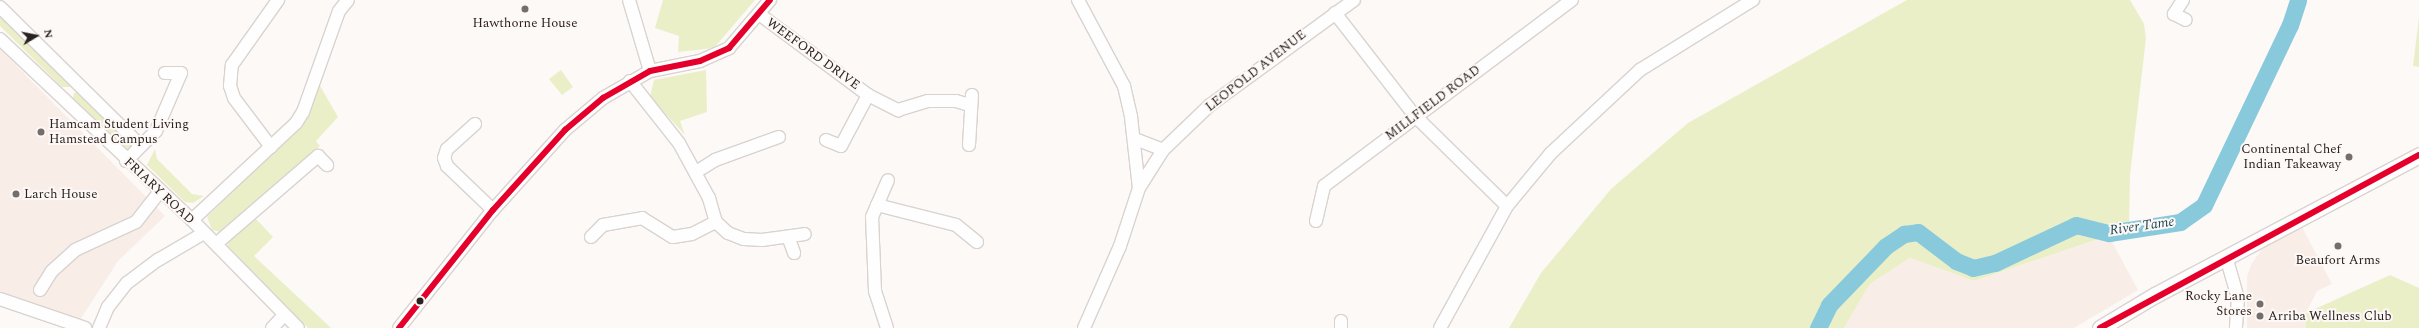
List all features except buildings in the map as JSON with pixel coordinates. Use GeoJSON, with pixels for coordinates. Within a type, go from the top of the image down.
{"type":"FeatureCollection","features":[{"type":"Feature","properties":{"kind":"main road"},"geometry":{"type":"LineString","coordinates":[[2100,328],[2155,295],[2227,260],[2419,155]]}},
{"type":"Feature","properties":{"kind":"street"},"geometry":{"type":"LineString","coordinates":[[271,147],[234,98],[230,86],[232,65],[278,0]]}},
{"type":"Feature","properties":{"kind":"street"},"geometry":{"type":"LineString","coordinates":[[192,220],[288,131],[303,112],[340,11],[348,0]]}},
{"type":"Feature","properties":{"kind":"street"},"geometry":{"type":"LineString","coordinates":[[629,0],[650,71]]}},
{"type":"Feature","properties":{"kind":"street"},"geometry":{"type":"LineString","coordinates":[[398,328],[493,210],[565,130],[630,81],[650,71],[715,55],[728,48],[770,0]]}},
{"type":"Feature","properties":{"kind":"street"},"geometry":{"type":"LineString","coordinates":[[1078,0],[1124,86],[1135,139],[1139,188],[1120,246],[1084,328]]}},
{"type":"Feature","properties":{"kind":"street","name":"LEOPOLD AVENUE"},"geometry":{"type":"LineString","coordinates":[[1139,188],[1163,150],[1253,70],[1354,0]]}},
{"type":"Feature","properties":{"kind":"street","name":"MILLFIELD ROAD"},"geometry":{"type":"LineString","coordinates":[[1316,220],[1324,186],[1414,115],[1572,0]]}},
{"type":"Feature","properties":{"kind":"street"},"geometry":{"type":"LineString","coordinates":[[1440,328],[1507,206],[1551,153],[1640,70],[1753,0]]}},
{"type":"Feature","properties":{"kind":"street"},"geometry":{"type":"LineString","coordinates":[[2183,0],[2174,14],[2186,20]]}},
{"type":"Feature","properties":{"kind":"street","name":"FRIARY ROAD"},"geometry":{"type":"LineString","coordinates":[[0,7],[141,146]]}},
{"type":"Feature","properties":{"kind":"street"},"geometry":{"type":"LineString","coordinates":[[1335,13],[1414,115],[1507,206]]}},
{"type":"Feature","properties":{"kind":"street","name":"WEEFORD DRIVE"},"geometry":{"type":"LineString","coordinates":[[759,14],[868,95],[898,110],[928,101],[971,100],[968,145]]}},
{"type":"Feature","properties":{"kind":"street","name":"FRIARY ROAD"},"geometry":{"type":"LineString","coordinates":[[0,39],[126,161],[192,220],[298,328]]}},
{"type":"Feature","properties":{"kind":"street"},"geometry":{"type":"LineString","coordinates":[[126,161],[156,130],[181,73],[165,73]]}},
{"type":"Feature","properties":{"kind":"street"},"geometry":{"type":"LineString","coordinates":[[630,81],[679,143],[696,172],[716,222],[728,233],[744,239],[789,238],[805,234]]}},
{"type":"Feature","properties":{"kind":"street","name":"WEEFORD DRIVE"},"geometry":{"type":"LineString","coordinates":[[826,140],[841,146],[868,95]]}},
{"type":"Feature","properties":{"kind":"street"},"geometry":{"type":"LineString","coordinates":[[475,124],[447,149],[444,158],[447,166],[493,210]]}},
{"type":"Feature","properties":{"kind":"street"},"geometry":{"type":"LineString","coordinates":[[696,172],[715,160],[772,136]]}},
{"type":"Feature","properties":{"kind":"street"},"geometry":{"type":"LineString","coordinates":[[1135,139],[1163,150]]}},
{"type":"Feature","properties":{"kind":"street"},"geometry":{"type":"LineString","coordinates":[[216,244],[318,156],[327,165]]}},
{"type":"Feature","properties":{"kind":"street"},"geometry":{"type":"LineString","coordinates":[[887,328],[875,291],[872,217],[888,180]]}},
{"type":"Feature","properties":{"kind":"street"},"geometry":{"type":"LineString","coordinates":[[40,290],[52,271],[75,250],[136,222],[160,191]]}},
{"type":"Feature","properties":{"kind":"street"},"geometry":{"type":"LineString","coordinates":[[877,205],[956,226],[977,242]]}},
{"type":"Feature","properties":{"kind":"street"},"geometry":{"type":"LineString","coordinates":[[591,237],[603,225],[642,218],[674,237],[692,234],[716,222]]}},
{"type":"Feature","properties":{"kind":"street"},"geometry":{"type":"LineString","coordinates":[[99,328],[108,307],[128,283],[158,260],[204,233]]}},
{"type":"Feature","properties":{"kind":"street"},"geometry":{"type":"LineString","coordinates":[[789,238],[794,253]]}},
{"type":"Feature","properties":{"kind":"street"},"geometry":{"type":"LineString","coordinates":[[2227,260],[2238,298],[2236,328]]}},
{"type":"Feature","properties":{"kind":"street"},"geometry":{"type":"LineString","coordinates":[[0,300],[38,309],[85,328]]}},
{"type":"Feature","properties":{"kind":"street"},"geometry":{"type":"LineString","coordinates":[[272,328],[284,315]]}},
{"type":"Feature","properties":{"kind":"shaded area","name":"Hamcam Student Living Hamstead Campus"},"geometry":{"type":"Polygon","coordinates":[[[0,49],[165,216],[118,261],[80,320],[0,292],[0,49]]]}},
{"type":"Feature","properties":{"kind":"shaded area"},"geometry":{"type":"Polygon","coordinates":[[[2302,227],[2332,284],[2317,291],[2306,313],[2306,328],[2247,328],[2247,276],[2252,263],[2262,249],[2302,227]]]}},
{"type":"Feature","properties":{"kind":"shaded area"},"geometry":{"type":"Polygon","coordinates":[[[2109,236],[2138,290],[2074,328],[1844,328],[1870,284],[1910,258],[1974,281],[2109,236]]]}},
{"type":"Feature","properties":{"kind":"green space"},"geometry":{"type":"Polygon","coordinates":[[[663,0],[755,0],[714,48],[678,52],[679,36],[655,28],[663,0]]]}},
{"type":"Feature","properties":{"kind":"green space"},"geometry":{"type":"Polygon","coordinates":[[[1907,0],[2130,0],[2144,24],[2146,38],[2130,175],[2129,229],[1974,281],[1910,258],[1870,284],[1844,328],[1509,328],[1541,273],[1611,189],[1688,123],[1907,0]]]}},
{"type":"Feature","properties":{"kind":"green space"},"geometry":{"type":"Polygon","coordinates":[[[0,11],[71,83],[72,87],[62,87],[0,26],[0,11]]]}},
{"type":"Feature","properties":{"kind":"green space"},"geometry":{"type":"Polygon","coordinates":[[[2419,17],[2419,67],[2413,66],[2419,17]]]}},
{"type":"Feature","properties":{"kind":"green space"},"geometry":{"type":"Polygon","coordinates":[[[561,70],[573,87],[562,95],[549,79],[561,70]]]}},
{"type":"Feature","properties":{"kind":"green space"},"geometry":{"type":"Polygon","coordinates":[[[706,70],[707,112],[680,121],[685,135],[650,97],[654,80],[706,70]]]}},
{"type":"Feature","properties":{"kind":"green space"},"geometry":{"type":"Polygon","coordinates":[[[319,84],[338,117],[316,141],[320,146],[221,232],[212,230],[207,217],[279,146],[319,84]]]}},
{"type":"Feature","properties":{"kind":"green space"},"geometry":{"type":"Polygon","coordinates":[[[79,92],[134,147],[128,149],[73,98],[74,93],[79,92]]]}},
{"type":"Feature","properties":{"kind":"green space"},"geometry":{"type":"Polygon","coordinates":[[[155,149],[157,159],[192,194],[204,196],[193,203],[185,202],[147,165],[155,149]]]}},
{"type":"Feature","properties":{"kind":"green space"},"geometry":{"type":"Polygon","coordinates":[[[255,218],[273,237],[254,256],[331,328],[308,328],[228,246],[228,241],[255,218]]]}},
{"type":"Feature","properties":{"kind":"green space"},"geometry":{"type":"Polygon","coordinates":[[[2390,275],[2419,288],[2419,328],[2306,328],[2306,313],[2390,275]]]}},
{"type":"Feature","properties":{"kind":"waterway","name":"River Tame"},"geometry":{"type":"LineString","coordinates":[[1818,328],[1829,305],[1886,246],[1904,234],[1918,232],[1956,261],[1973,268],[1995,263],[2076,225],[2109,233],[2180,222],[2204,205],[2290,25],[2298,0]]}},
{"type":"Feature","properties":{"kind":"transit line"},"geometry":{"type":"LineString","coordinates":[[399,328],[493,210],[565,130],[603,98],[650,71],[700,61],[729,48],[770,0]]}},
{"type":"Feature","properties":{"kind":"transit line"},"geometry":{"type":"LineString","coordinates":[[2100,328],[2419,155]]}},
{"type":"Feature","properties":{"kind":"place","name":"Hawthorne House"},"geometry":{"type":"Point","coordinates":[525,9]}},
{"type":"Feature","properties":{"kind":"place","name":"Hamcam Student Living Hamstead Campus"},"geometry":{"type":"Point","coordinates":[41,132]}},
{"type":"Feature","properties":{"kind":"place","name":"Continental Chef Indian Takeaway"},"geometry":{"type":"Point","coordinates":[2349,157]}},
{"type":"Feature","properties":{"kind":"place","name":"Larch House"},"geometry":{"type":"Point","coordinates":[16,194]}},
{"type":"Feature","properties":{"kind":"place","name":"Beaufort Arms"},"geometry":{"type":"Point","coordinates":[2338,246]}},
{"type":"Feature","properties":{"kind":"place","name":"Rocky Lane Stores"},"geometry":{"type":"Point","coordinates":[2260,304]}},
{"type":"Feature","properties":{"kind":"place","name":"Arriba Wellness Club"},"geometry":{"type":"Point","coordinates":[2260,316]}}]}
